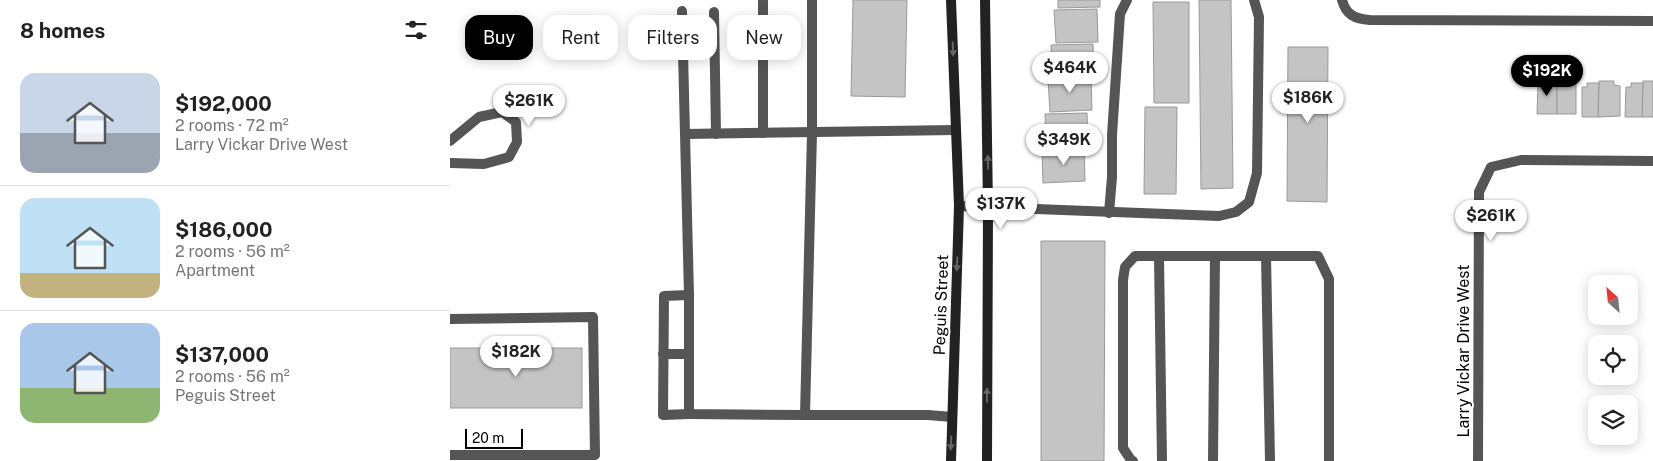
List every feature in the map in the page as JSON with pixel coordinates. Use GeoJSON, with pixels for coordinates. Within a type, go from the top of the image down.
{"type":"FeatureCollection","features":[{"type":"Feature","properties":{"kind":"street"},"geometry":{"type":"LineString","coordinates":[[763,0],[763,133]]}},
{"type":"Feature","properties":{"kind":"street"},"geometry":{"type":"LineString","coordinates":[[805,416],[812,133],[812,0]]}},
{"type":"Feature","properties":{"kind":"street","name":"Peguis Street"},"geometry":{"type":"LineString","coordinates":[[951,0],[959,206],[951,461]]}},
{"type":"Feature","properties":{"kind":"street"},"geometry":{"type":"LineString","coordinates":[[985,0],[988,208],[987,461]]}},
{"type":"Feature","properties":{"kind":"street"},"geometry":{"type":"LineString","coordinates":[[1109,212],[1120,14],[1126,0]]}},
{"type":"Feature","properties":{"kind":"street"},"geometry":{"type":"LineString","coordinates":[[959,206],[1219,216],[1236,212],[1249,202],[1257,164],[1259,17],[1254,0]]}},
{"type":"Feature","properties":{"kind":"street"},"geometry":{"type":"LineString","coordinates":[[1342,0],[1345,9],[1358,19],[1653,21]]}},
{"type":"Feature","properties":{"kind":"street"},"geometry":{"type":"LineString","coordinates":[[682,11],[689,295],[689,414]]}},
{"type":"Feature","properties":{"kind":"street"},"geometry":{"type":"LineString","coordinates":[[714,12],[716,134]]}},
{"type":"Feature","properties":{"kind":"street"},"geometry":{"type":"LineString","coordinates":[[450,141],[479,117],[502,112],[516,122],[517,142],[509,157],[484,164],[450,163]]}},
{"type":"Feature","properties":{"kind":"street"},"geometry":{"type":"LineString","coordinates":[[685,134],[956,130]]}},
{"type":"Feature","properties":{"kind":"street","name":"Larry Vickar Drive West"},"geometry":{"type":"LineString","coordinates":[[1478,461],[1479,192],[1491,168],[1521,160],[1653,161]]}},
{"type":"Feature","properties":{"kind":"street"},"geometry":{"type":"LineString","coordinates":[[1133,461],[1123,448],[1123,280],[1126,267],[1135,256],[1318,256],[1329,279],[1329,461]]}},
{"type":"Feature","properties":{"kind":"street"},"geometry":{"type":"LineString","coordinates":[[1213,461],[1215,256]]}},
{"type":"Feature","properties":{"kind":"street"},"geometry":{"type":"LineString","coordinates":[[1266,256],[1270,461]]}},
{"type":"Feature","properties":{"kind":"street"},"geometry":{"type":"LineString","coordinates":[[1159,257],[1162,461]]}},
{"type":"Feature","properties":{"kind":"street"},"geometry":{"type":"LineString","coordinates":[[689,295],[664,296],[663,415],[952,417]]}},
{"type":"Feature","properties":{"kind":"street"},"geometry":{"type":"LineString","coordinates":[[450,319],[592,317],[595,458],[450,455]]}},
{"type":"Feature","properties":{"kind":"street"},"geometry":{"type":"LineString","coordinates":[[663,354],[689,354]]}},
{"type":"Feature","properties":{"kind":"building"},"geometry":{"type":"Polygon","coordinates":[[[853,0],[907,0],[905,97],[851,96],[853,0]]]}},
{"type":"Feature","properties":{"kind":"building"},"geometry":{"type":"Polygon","coordinates":[[[1058,0],[1100,0],[1100,7],[1058,8],[1058,0]]]}},
{"type":"Feature","properties":{"kind":"building"},"geometry":{"type":"Polygon","coordinates":[[[1199,0],[1231,0],[1233,188],[1201,189],[1199,0]]]}},
{"type":"Feature","properties":{"kind":"building"},"geometry":{"type":"Polygon","coordinates":[[[1153,2],[1189,2],[1189,103],[1154,103],[1153,2]]]}},
{"type":"Feature","properties":{"kind":"building"},"geometry":{"type":"Polygon","coordinates":[[[1097,9],[1098,42],[1056,43],[1054,10],[1097,9]]]}},
{"type":"Feature","properties":{"kind":"building"},"geometry":{"type":"Polygon","coordinates":[[[1093,44],[1094,77],[1052,78],[1051,45],[1093,44]]]}},
{"type":"Feature","properties":{"kind":"building"},"geometry":{"type":"Polygon","coordinates":[[[1288,47],[1328,47],[1327,202],[1287,201],[1288,47]]]}},
{"type":"Feature","properties":{"kind":"building"},"geometry":{"type":"Polygon","coordinates":[[[1091,77],[1092,110],[1050,112],[1048,79],[1091,77]]]}},
{"type":"Feature","properties":{"kind":"building"},"geometry":{"type":"Polygon","coordinates":[[[1542,79],[1557,79],[1557,114],[1537,114],[1538,83],[1542,83],[1542,79]]]}},
{"type":"Feature","properties":{"kind":"building"},"geometry":{"type":"Polygon","coordinates":[[[1557,79],[1570,79],[1570,83],[1576,83],[1576,114],[1557,114],[1557,79]]]}},
{"type":"Feature","properties":{"kind":"building"},"geometry":{"type":"Polygon","coordinates":[[[1599,81],[1614,81],[1614,85],[1620,86],[1620,116],[1598,117],[1599,81]]]}},
{"type":"Feature","properties":{"kind":"building"},"geometry":{"type":"Polygon","coordinates":[[[1643,81],[1653,81],[1653,117],[1642,117],[1643,81]]]}},
{"type":"Feature","properties":{"kind":"building"},"geometry":{"type":"Polygon","coordinates":[[[1587,83],[1599,83],[1598,117],[1582,117],[1582,87],[1587,87],[1587,83]]]}},
{"type":"Feature","properties":{"kind":"building"},"geometry":{"type":"Polygon","coordinates":[[[1631,83],[1643,83],[1642,117],[1625,117],[1626,87],[1631,87],[1631,83]]]}},
{"type":"Feature","properties":{"kind":"building"},"geometry":{"type":"Polygon","coordinates":[[[1145,107],[1177,107],[1176,194],[1144,194],[1145,107]]]}},
{"type":"Feature","properties":{"kind":"building"},"geometry":{"type":"Polygon","coordinates":[[[1087,113],[1088,146],[1046,147],[1045,114],[1087,113]]]}},
{"type":"Feature","properties":{"kind":"building"},"geometry":{"type":"Polygon","coordinates":[[[1084,148],[1085,181],[1043,183],[1042,150],[1084,148]]]}},
{"type":"Feature","properties":{"kind":"building"},"geometry":{"type":"Polygon","coordinates":[[[1041,241],[1105,241],[1104,461],[1041,461],[1041,241]]]}},
{"type":"Feature","properties":{"kind":"building"},"geometry":{"type":"Polygon","coordinates":[[[450,348],[582,348],[582,408],[450,408],[450,348]]]}}]}
